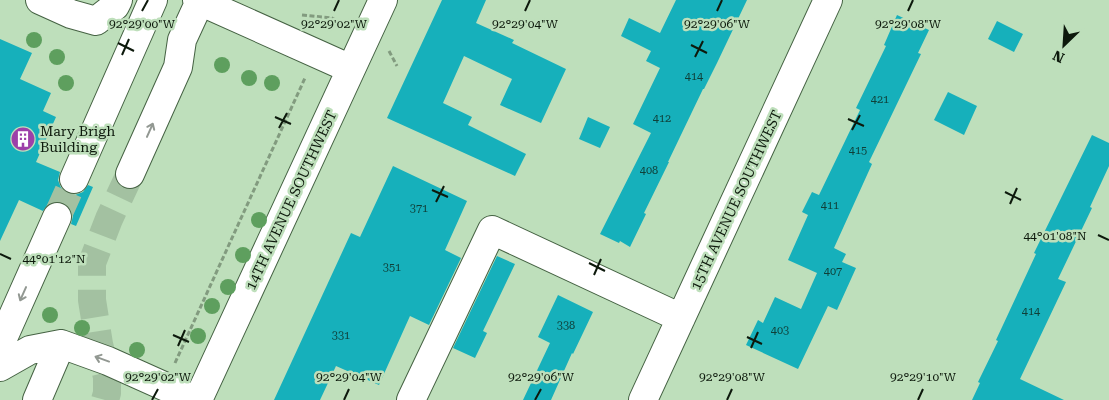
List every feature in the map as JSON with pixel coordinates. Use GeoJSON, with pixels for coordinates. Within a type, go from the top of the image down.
{"type":"FeatureCollection","features":[{"type":"Feature","properties":{"kind":"street"},"geometry":{"type":"LineString","coordinates":[[40,0],[71,14],[96,21],[116,6],[118,0]]}},
{"type":"Feature","properties":{"kind":"street"},"geometry":{"type":"LineString","coordinates":[[74,179],[153,0]]}},
{"type":"Feature","properties":{"kind":"street","name":"14TH AVENUE SOUTHWEST"},"geometry":{"type":"LineString","coordinates":[[196,400],[383,0]]}},
{"type":"Feature","properties":{"kind":"street","name":"15TH AVENUE SOUTHWEST"},"geometry":{"type":"LineString","coordinates":[[643,400],[828,0]]}},
{"type":"Feature","properties":{"kind":"street"},"geometry":{"type":"LineString","coordinates":[[130,174],[178,67],[182,40],[204,3],[352,69]]}},
{"type":"Feature","properties":{"kind":"street"},"geometry":{"type":"LineString","coordinates":[[0,345],[57,217]]}},
{"type":"Feature","properties":{"kind":"street"},"geometry":{"type":"LineString","coordinates":[[411,400],[492,230],[681,318]]}},
{"type":"Feature","properties":{"kind":"street"},"geometry":{"type":"LineString","coordinates":[[0,367],[30,350],[61,344],[108,361],[196,400]]}},
{"type":"Feature","properties":{"kind":"street"},"geometry":{"type":"LineString","coordinates":[[37,400],[61,344]]}},
{"type":"Feature","properties":{"kind":"path"},"geometry":{"type":"LineString","coordinates":[[296,13],[304,16],[332,18]]}},
{"type":"Feature","properties":{"kind":"path"},"geometry":{"type":"LineString","coordinates":[[164,386],[304,81]]}},
{"type":"Feature","properties":{"kind":"building"},"geometry":{"type":"Polygon","coordinates":[[[442,0],[486,0],[476,23],[514,40],[512,43],[566,69],[541,123],[500,105],[512,79],[464,56],[443,103],[472,117],[468,125],[526,154],[515,176],[387,118],[442,0]]]}},
{"type":"Feature","properties":{"kind":"building"},"geometry":{"type":"Polygon","coordinates":[[[676,0],[747,0],[668,162],[630,247],[620,241],[619,243],[600,234],[651,133],[633,124],[660,68],[646,61],[651,51],[621,36],[629,18],[660,33],[676,0]]]}},
{"type":"Feature","properties":{"kind":"building"},"geometry":{"type":"Polygon","coordinates":[[[897,15],[929,30],[918,53],[921,54],[869,162],[872,164],[834,248],[846,254],[842,262],[856,268],[837,310],[828,306],[798,369],[746,345],[758,320],[763,323],[775,297],[801,309],[817,273],[788,260],[808,215],[802,212],[812,192],[819,195],[860,110],[856,108],[886,46],[884,45],[897,15]]]}},
{"type":"Feature","properties":{"kind":"building"},"geometry":{"type":"Polygon","coordinates":[[[997,21],[1023,34],[1014,52],[988,39],[997,21]]]}},
{"type":"Feature","properties":{"kind":"building","name":"Mary Brigh Building"},"geometry":{"type":"Polygon","coordinates":[[[0,39],[32,53],[20,79],[51,93],[43,111],[56,117],[36,162],[60,172],[58,180],[61,188],[68,193],[75,195],[83,192],[88,185],[93,187],[76,226],[71,224],[73,216],[70,208],[63,203],[55,202],[48,204],[43,211],[19,200],[0,241],[0,39]]]}},
{"type":"Feature","properties":{"kind":"building"},"geometry":{"type":"Polygon","coordinates":[[[948,92],[977,106],[964,135],[934,120],[948,92]]]}},
{"type":"Feature","properties":{"kind":"building"},"geometry":{"type":"Polygon","coordinates":[[[588,117],[610,127],[600,148],[579,139],[588,117]]]}},
{"type":"Feature","properties":{"kind":"building"},"geometry":{"type":"Polygon","coordinates":[[[1092,135],[1109,143],[1109,166],[1090,207],[1092,208],[1058,279],[1066,282],[1020,379],[1064,400],[972,400],[980,383],[978,382],[998,341],[996,340],[1036,254],[1034,253],[1092,135]]]}},
{"type":"Feature","properties":{"kind":"building"},"geometry":{"type":"Polygon","coordinates":[[[393,166],[467,201],[445,250],[461,258],[429,325],[410,316],[379,385],[336,366],[320,400],[274,400],[351,233],[360,237],[393,166]]]}},
{"type":"Feature","properties":{"kind":"building"},"geometry":{"type":"Polygon","coordinates":[[[497,256],[515,264],[483,331],[487,333],[475,358],[453,348],[497,256]]]}},
{"type":"Feature","properties":{"kind":"building"},"geometry":{"type":"Polygon","coordinates":[[[558,295],[593,312],[551,400],[523,400],[550,343],[538,337],[558,295]]]}},
{"type":"Feature","properties":{"kind":"tunnel"},"geometry":{"type":"LineString","coordinates":[[105,400],[107,377],[99,344],[92,300],[92,263],[109,219],[130,174]]}},
{"type":"Feature","properties":{"kind":"tunnel"},"geometry":{"type":"LineString","coordinates":[[57,217],[74,179]]}},
{"type":"Feature","properties":{"kind":"place","name":"Mary Brigh Building"},"geometry":{"type":"Point","coordinates":[23,139]}}]}
